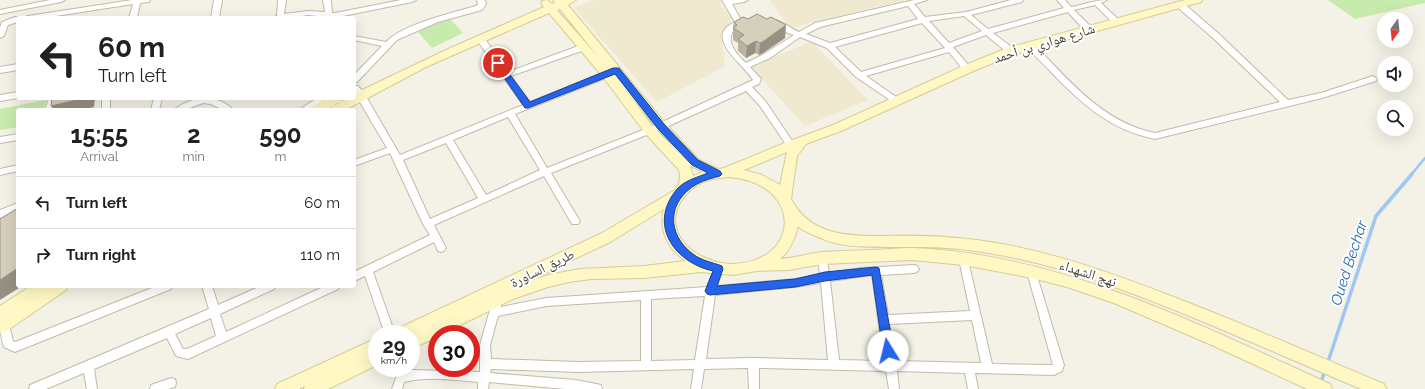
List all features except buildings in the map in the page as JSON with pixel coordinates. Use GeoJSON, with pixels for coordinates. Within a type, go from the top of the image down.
{"type":"FeatureCollection","features":[{"type":"Feature","properties":{"kind":"main road","name":"شارع هواري بن أحمد"},"geometry":{"type":"LineString","coordinates":[[792,148],[804,140],[837,128],[967,69],[1011,51],[1193,0]]}},
{"type":"Feature","properties":{"kind":"main road"},"geometry":{"type":"LineString","coordinates":[[356,88],[480,38],[555,2]]}},
{"type":"Feature","properties":{"kind":"main road"},"geometry":{"type":"LineString","coordinates":[[555,2],[584,47],[611,72],[649,130],[684,168],[687,175],[682,190],[671,206],[668,220],[671,234],[678,247],[691,258],[713,267],[730,270],[754,266],[770,259],[782,248],[790,236],[792,222],[787,203],[789,162],[792,148]]}},
{"type":"Feature","properties":{"kind":"main road"},"geometry":{"type":"LineString","coordinates":[[555,2],[611,72],[695,163],[722,173],[743,174],[759,179],[774,187],[787,203]]}},
{"type":"Feature","properties":{"kind":"main road"},"geometry":{"type":"LineString","coordinates":[[356,88],[474,32],[555,2]]}},
{"type":"Feature","properties":{"kind":"main road"},"geometry":{"type":"LineString","coordinates":[[319,108],[333,100]]}},
{"type":"Feature","properties":{"kind":"main road"},"geometry":{"type":"LineString","coordinates":[[338,108],[345,100]]}},
{"type":"Feature","properties":{"kind":"main road"},"geometry":{"type":"LineString","coordinates":[[682,190],[700,178],[722,173],[792,148]]}},
{"type":"Feature","properties":{"kind":"main road","name":"طريق الساورة"},"geometry":{"type":"LineString","coordinates":[[420,325],[607,237],[634,222],[682,190]]}},
{"type":"Feature","properties":{"kind":"main road","name":"نهج الشهداء"},"geometry":{"type":"LineString","coordinates":[[787,203],[807,227],[836,239],[862,242],[882,241],[961,244],[1010,252],[1067,265],[1133,287],[1226,324],[1372,386]]}},
{"type":"Feature","properties":{"kind":"main road","name":"نهج الشهداء"},"geometry":{"type":"LineString","coordinates":[[754,266],[788,264],[823,258],[912,254],[964,259],[1032,272],[1067,280],[1119,299],[1219,341],[1324,389]]}},
{"type":"Feature","properties":{"kind":"main road","name":"طريق الساورة"},"geometry":{"type":"LineString","coordinates":[[420,338],[496,306],[525,289],[568,276],[607,272],[653,272],[713,267]]}},
{"type":"Feature","properties":{"kind":"main road"},"geometry":{"type":"LineString","coordinates":[[1,320],[41,288]]}},
{"type":"Feature","properties":{"kind":"main road"},"geometry":{"type":"LineString","coordinates":[[1,320],[57,288]]}},
{"type":"Feature","properties":{"kind":"main road"},"geometry":{"type":"LineString","coordinates":[[283,389],[368,349]]}},
{"type":"Feature","properties":{"kind":"main road"},"geometry":{"type":"LineString","coordinates":[[312,389],[368,362]]}},
{"type":"Feature","properties":{"kind":"street"},"geometry":{"type":"LineString","coordinates":[[0,12],[61,0]]}},
{"type":"Feature","properties":{"kind":"street"},"geometry":{"type":"LineString","coordinates":[[42,16],[146,0]]}},
{"type":"Feature","properties":{"kind":"street"},"geometry":{"type":"LineString","coordinates":[[215,16],[218,0]]}},
{"type":"Feature","properties":{"kind":"street"},"geometry":{"type":"LineString","coordinates":[[278,16],[282,0]]}},
{"type":"Feature","properties":{"kind":"street"},"geometry":{"type":"LineString","coordinates":[[328,0],[328,16]]}},
{"type":"Feature","properties":{"kind":"street"},"geometry":{"type":"LineString","coordinates":[[360,0],[361,9]]}},
{"type":"Feature","properties":{"kind":"street"},"geometry":{"type":"LineString","coordinates":[[290,16],[308,13],[328,16],[412,0]]}},
{"type":"Feature","properties":{"kind":"street"},"geometry":{"type":"LineString","coordinates":[[441,248],[436,236],[428,224],[393,149],[356,88],[394,38],[424,24],[479,8],[482,4],[481,0]]}},
{"type":"Feature","properties":{"kind":"street"},"geometry":{"type":"LineString","coordinates":[[739,22],[727,1],[744,0]]}},
{"type":"Feature","properties":{"kind":"street"},"geometry":{"type":"LineString","coordinates":[[745,66],[767,56],[800,34],[824,23],[923,0]]}},
{"type":"Feature","properties":{"kind":"street"},"geometry":{"type":"LineString","coordinates":[[830,46],[923,20],[966,14],[1019,0]]}},
{"type":"Feature","properties":{"kind":"street"},"geometry":{"type":"LineString","coordinates":[[1061,0],[1088,29]]}},
{"type":"Feature","properties":{"kind":"street"},"geometry":{"type":"LineString","coordinates":[[133,16],[137,1]]}},
{"type":"Feature","properties":{"kind":"street"},"geometry":{"type":"LineString","coordinates":[[859,75],[949,48],[987,32],[1069,8],[1077,8],[1100,2],[1118,22]]}},
{"type":"Feature","properties":{"kind":"street"},"geometry":{"type":"LineString","coordinates":[[909,3],[967,69]]}},
{"type":"Feature","properties":{"kind":"street"},"geometry":{"type":"LineString","coordinates":[[1179,4],[1216,36],[1287,104]]}},
{"type":"Feature","properties":{"kind":"street"},"geometry":{"type":"LineString","coordinates":[[81,16],[83,10]]}},
{"type":"Feature","properties":{"kind":"street"},"geometry":{"type":"LineString","coordinates":[[966,14],[1011,51]]}},
{"type":"Feature","properties":{"kind":"street"},"geometry":{"type":"LineString","coordinates":[[766,18],[830,46],[859,75],[896,101]]}},
{"type":"Feature","properties":{"kind":"street"},"geometry":{"type":"LineString","coordinates":[[0,36],[5,24],[16,20]]}},
{"type":"Feature","properties":{"kind":"street"},"geometry":{"type":"LineString","coordinates":[[428,224],[545,172],[661,126],[757,80],[729,48],[727,40],[729,29],[739,22],[752,20]]}},
{"type":"Feature","properties":{"kind":"street"},"geometry":{"type":"LineString","coordinates":[[356,38],[388,45]]}},
{"type":"Feature","properties":{"kind":"street"},"geometry":{"type":"LineString","coordinates":[[480,38],[528,106]]}},
{"type":"Feature","properties":{"kind":"street"},"geometry":{"type":"LineString","coordinates":[[1030,46],[1090,105],[1132,131],[1146,136],[1155,136],[1287,104],[1373,79]]}},
{"type":"Feature","properties":{"kind":"street"},"geometry":{"type":"LineString","coordinates":[[506,75],[584,47]]}},
{"type":"Feature","properties":{"kind":"street"},"geometry":{"type":"LineString","coordinates":[[0,70],[16,67]]}},
{"type":"Feature","properties":{"kind":"street"},"geometry":{"type":"LineString","coordinates":[[398,159],[611,72]]}},
{"type":"Feature","properties":{"kind":"street"},"geometry":{"type":"LineString","coordinates":[[746,86],[763,104],[792,148]]}},
{"type":"Feature","properties":{"kind":"street"},"geometry":{"type":"LineString","coordinates":[[0,98],[16,95]]}},
{"type":"Feature","properties":{"kind":"street"},"geometry":{"type":"LineString","coordinates":[[180,108],[194,100]]}},
{"type":"Feature","properties":{"kind":"street"},"geometry":{"type":"LineString","coordinates":[[217,100],[227,108]]}},
{"type":"Feature","properties":{"kind":"street"},"geometry":{"type":"LineString","coordinates":[[306,108],[320,100]]}},
{"type":"Feature","properties":{"kind":"street"},"geometry":{"type":"LineString","coordinates":[[510,113],[575,221]]}},
{"type":"Feature","properties":{"kind":"street"},"geometry":{"type":"LineString","coordinates":[[0,140],[16,137]]}},
{"type":"Feature","properties":{"kind":"street"},"geometry":{"type":"LineString","coordinates":[[448,138],[484,198]]}},
{"type":"Feature","properties":{"kind":"street"},"geometry":{"type":"LineString","coordinates":[[356,162],[393,149]]}},
{"type":"Feature","properties":{"kind":"street"},"geometry":{"type":"LineString","coordinates":[[0,172],[16,168]]}},
{"type":"Feature","properties":{"kind":"street"},"geometry":{"type":"LineString","coordinates":[[0,214],[16,208]]}},
{"type":"Feature","properties":{"kind":"street"},"geometry":{"type":"LineString","coordinates":[[356,276],[436,236]]}},
{"type":"Feature","properties":{"kind":"street"},"geometry":{"type":"LineString","coordinates":[[823,258],[834,365]]}},
{"type":"Feature","properties":{"kind":"street"},"geometry":{"type":"LineString","coordinates":[[964,259],[988,369]]}},
{"type":"Feature","properties":{"kind":"street"},"geometry":{"type":"LineString","coordinates":[[696,389],[713,267]]}},
{"type":"Feature","properties":{"kind":"street"},"geometry":{"type":"LineString","coordinates":[[483,389],[486,364],[485,345],[496,306],[646,294],[710,291],[795,283],[825,276],[914,269]]}},
{"type":"Feature","properties":{"kind":"street"},"geometry":{"type":"LineString","coordinates":[[368,270],[387,325]]}},
{"type":"Feature","properties":{"kind":"street"},"geometry":{"type":"LineString","coordinates":[[876,271],[894,389]]}},
{"type":"Feature","properties":{"kind":"street"},"geometry":{"type":"LineString","coordinates":[[486,364],[578,367],[753,363],[1054,370],[1058,368],[1059,365],[1032,272]]}},
{"type":"Feature","properties":{"kind":"street"},"geometry":{"type":"LineString","coordinates":[[1,320],[8,344],[12,346],[19,346],[163,288]]}},
{"type":"Feature","properties":{"kind":"street"},"geometry":{"type":"LineString","coordinates":[[208,288],[222,337]]}},
{"type":"Feature","properties":{"kind":"street"},"geometry":{"type":"LineString","coordinates":[[34,389],[169,332],[267,288]]}},
{"type":"Feature","properties":{"kind":"street"},"geometry":{"type":"LineString","coordinates":[[169,332],[179,352],[188,354],[330,288]]}},
{"type":"Feature","properties":{"kind":"street"},"geometry":{"type":"LineString","coordinates":[[646,294],[646,365]]}},
{"type":"Feature","properties":{"kind":"street"},"geometry":{"type":"LineString","coordinates":[[884,320],[975,315]]}},
{"type":"Feature","properties":{"kind":"street"},"geometry":{"type":"LineString","coordinates":[[753,363],[754,389]]}},
{"type":"Feature","properties":{"kind":"street"},"geometry":{"type":"LineString","coordinates":[[88,366],[92,389]]}},
{"type":"Feature","properties":{"kind":"street"},"geometry":{"type":"LineString","coordinates":[[969,368],[973,389]]}},
{"type":"Feature","properties":{"kind":"street"},"geometry":{"type":"LineString","coordinates":[[397,389],[399,381],[404,377],[436,374],[576,385],[597,389]]}},
{"type":"Feature","properties":{"kind":"street"},"geometry":{"type":"LineString","coordinates":[[154,389],[171,383]]}},
{"type":"Feature","properties":{"kind":"shaded area"},"geometry":{"type":"Polygon","coordinates":[[[594,0],[720,0],[721,6],[732,18],[721,36],[725,66],[657,102],[574,8],[594,0]]]}},
{"type":"Feature","properties":{"kind":"shaded area"},"geometry":{"type":"Polygon","coordinates":[[[770,0],[905,0],[790,28],[770,0]]]}},
{"type":"Feature","properties":{"kind":"shaded area"},"geometry":{"type":"Polygon","coordinates":[[[812,42],[868,100],[805,126],[750,66],[812,42]]]}},
{"type":"Feature","properties":{"kind":"green space"},"geometry":{"type":"Polygon","coordinates":[[[1328,0],[1425,0],[1425,3],[1386,12],[1377,12],[1377,14],[1355,19],[1328,0]]]}},
{"type":"Feature","properties":{"kind":"green space"},"geometry":{"type":"Polygon","coordinates":[[[449,18],[463,33],[432,48],[418,32],[449,18]]]}},
{"type":"Feature","properties":{"kind":"green space"},"geometry":{"type":"Polygon","coordinates":[[[46,100],[44,108],[16,108],[16,127],[0,130],[0,109],[46,100]]]}},
{"type":"Feature","properties":{"kind":"waterway","name":"Oued Bechar"},"geometry":{"type":"LineString","coordinates":[[1411,175],[1425,158]]}},
{"type":"Feature","properties":{"kind":"waterway","name":"Oued Bechar"},"geometry":{"type":"LineString","coordinates":[[1327,365],[1376,216],[1412,174]]}},
{"type":"Feature","properties":{"kind":"waterway","name":"Oued Bechar"},"geometry":{"type":"LineString","coordinates":[[1319,389],[1325,370]]}},
{"type":"Feature","properties":{"kind":"route"},"geometry":{"type":"LineString","coordinates":[[498,63],[528,106],[616,70],[661,126],[695,163],[717,174],[706,176],[685,187],[679,193],[671,206],[668,220],[671,234],[678,247],[691,258],[707,266],[718,269],[710,291],[795,283],[825,276],[876,271],[888,351]]}}]}
